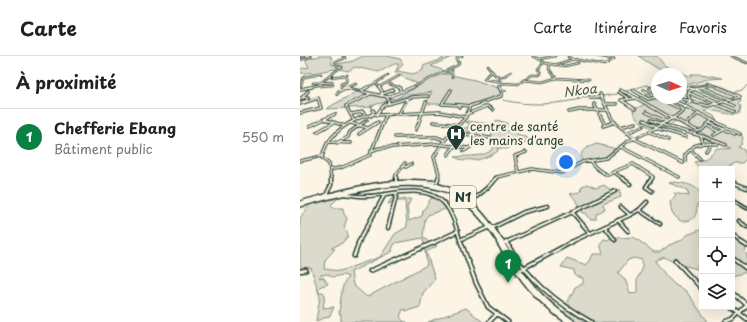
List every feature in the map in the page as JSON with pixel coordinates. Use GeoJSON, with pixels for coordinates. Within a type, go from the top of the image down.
{"type":"FeatureCollection","features":[{"type":"Feature","properties":{"kind":"highway","name":"N1"},"geometry":{"type":"LineString","coordinates":[[300,204],[364,188],[397,183],[412,183],[436,187],[455,194],[470,202],[485,217],[504,242],[538,297],[571,322]]}},
{"type":"Feature","properties":{"kind":"street"},"geometry":{"type":"LineString","coordinates":[[300,58],[304,56]]}},
{"type":"Feature","properties":{"kind":"street"},"geometry":{"type":"LineString","coordinates":[[300,58],[311,56]]}},
{"type":"Feature","properties":{"kind":"street"},"geometry":{"type":"LineString","coordinates":[[313,83],[321,84],[334,71],[342,68],[337,66],[335,62],[345,58],[343,56]]}},
{"type":"Feature","properties":{"kind":"street"},"geometry":{"type":"LineString","coordinates":[[329,77],[347,75],[346,82],[340,86],[346,89],[382,95],[388,98],[458,65],[459,63],[457,62],[457,58],[462,56]]}},
{"type":"Feature","properties":{"kind":"street"},"geometry":{"type":"LineString","coordinates":[[533,56],[543,61],[544,64]]}},
{"type":"Feature","properties":{"kind":"street"},"geometry":{"type":"LineString","coordinates":[[538,59],[555,56]]}},
{"type":"Feature","properties":{"kind":"street"},"geometry":{"type":"LineString","coordinates":[[570,56],[568,57],[604,64],[612,60]]}},
{"type":"Feature","properties":{"kind":"street"},"geometry":{"type":"LineString","coordinates":[[597,56],[612,60]]}},
{"type":"Feature","properties":{"kind":"street"},"geometry":{"type":"LineString","coordinates":[[612,56],[614,58],[612,60]]}},
{"type":"Feature","properties":{"kind":"street"},"geometry":{"type":"LineString","coordinates":[[731,56],[747,64]]}},
{"type":"Feature","properties":{"kind":"street"},"geometry":{"type":"LineString","coordinates":[[554,65],[573,59]]}},
{"type":"Feature","properties":{"kind":"street"},"geometry":{"type":"LineString","coordinates":[[492,72],[484,78],[503,83],[518,84],[522,80],[532,75],[539,75],[541,73],[538,69],[544,64],[568,67],[578,64]]}},
{"type":"Feature","properties":{"kind":"street"},"geometry":{"type":"LineString","coordinates":[[550,64],[549,69],[556,78]]}},
{"type":"Feature","properties":{"kind":"street"},"geometry":{"type":"LineString","coordinates":[[487,65],[492,72],[501,77]]}},
{"type":"Feature","properties":{"kind":"street"},"geometry":{"type":"LineString","coordinates":[[452,70],[452,77]]}},
{"type":"Feature","properties":{"kind":"street"},"geometry":{"type":"LineString","coordinates":[[495,81],[511,72]]}},
{"type":"Feature","properties":{"kind":"street"},"geometry":{"type":"LineString","coordinates":[[441,73],[452,73]]}},
{"type":"Feature","properties":{"kind":"street"},"geometry":{"type":"LineString","coordinates":[[300,77],[321,74]]}},
{"type":"Feature","properties":{"kind":"street"},"geometry":{"type":"LineString","coordinates":[[359,92],[388,76]]}},
{"type":"Feature","properties":{"kind":"street"},"geometry":{"type":"LineString","coordinates":[[379,87],[399,76]]}},
{"type":"Feature","properties":{"kind":"street"},"geometry":{"type":"LineString","coordinates":[[304,77],[300,88],[332,85]]}},
{"type":"Feature","properties":{"kind":"street"},"geometry":{"type":"LineString","coordinates":[[522,80],[542,82],[556,78],[589,80]]}},
{"type":"Feature","properties":{"kind":"street"},"geometry":{"type":"LineString","coordinates":[[315,86],[333,82]]}},
{"type":"Feature","properties":{"kind":"street"},"geometry":{"type":"LineString","coordinates":[[376,83],[382,91],[382,95]]}},
{"type":"Feature","properties":{"kind":"street"},"geometry":{"type":"LineString","coordinates":[[387,83],[399,87],[402,92]]}},
{"type":"Feature","properties":{"kind":"street"},"geometry":{"type":"LineString","coordinates":[[451,90],[442,104],[470,106],[501,96],[502,93],[499,87],[503,83]]}},
{"type":"Feature","properties":{"kind":"street"},"geometry":{"type":"LineString","coordinates":[[687,101],[708,106],[740,96],[707,83]]}},
{"type":"Feature","properties":{"kind":"street"},"geometry":{"type":"LineString","coordinates":[[337,94],[356,84]]}},
{"type":"Feature","properties":{"kind":"street"},"geometry":{"type":"LineString","coordinates":[[689,93],[689,91],[694,89],[712,85]]}},
{"type":"Feature","properties":{"kind":"street"},"geometry":{"type":"LineString","coordinates":[[700,87],[731,99]]}},
{"type":"Feature","properties":{"kind":"street"},"geometry":{"type":"LineString","coordinates":[[687,88],[694,89],[735,106]]}},
{"type":"Feature","properties":{"kind":"street"},"geometry":{"type":"LineString","coordinates":[[301,98],[308,90]]}},
{"type":"Feature","properties":{"kind":"street"},"geometry":{"type":"LineString","coordinates":[[382,95],[391,92],[392,90]]}},
{"type":"Feature","properties":{"kind":"street"},"geometry":{"type":"LineString","coordinates":[[620,90],[698,131],[712,120]]}},
{"type":"Feature","properties":{"kind":"street"},"geometry":{"type":"LineString","coordinates":[[633,90],[648,99],[651,99]]}},
{"type":"Feature","properties":{"kind":"street"},"geometry":{"type":"LineString","coordinates":[[644,90],[651,94]]}},
{"type":"Feature","properties":{"kind":"street"},"geometry":{"type":"LineString","coordinates":[[619,92],[629,98]]}},
{"type":"Feature","properties":{"kind":"street"},"geometry":{"type":"LineString","coordinates":[[689,93],[688,95],[691,102]]}},
{"type":"Feature","properties":{"kind":"street"},"geometry":{"type":"LineString","coordinates":[[689,93],[735,112]]}},
{"type":"Feature","properties":{"kind":"street"},"geometry":{"type":"LineString","coordinates":[[354,121],[352,119],[351,111],[346,106],[370,94]]}},
{"type":"Feature","properties":{"kind":"street"},"geometry":{"type":"LineString","coordinates":[[600,94],[615,122],[621,128],[633,138],[682,163],[685,162],[685,155],[694,146],[703,143],[718,144]]}},
{"type":"Feature","properties":{"kind":"street"},"geometry":{"type":"LineString","coordinates":[[385,105],[407,98],[428,96]]}},
{"type":"Feature","properties":{"kind":"street"},"geometry":{"type":"LineString","coordinates":[[579,97],[601,97]]}},
{"type":"Feature","properties":{"kind":"street"},"geometry":{"type":"LineString","coordinates":[[301,98],[308,98],[306,101],[301,103]]}},
{"type":"Feature","properties":{"kind":"street"},"geometry":{"type":"LineString","coordinates":[[300,113],[321,108],[318,98],[301,103]]}},
{"type":"Feature","properties":{"kind":"street"},"geometry":{"type":"LineString","coordinates":[[376,115],[383,106],[389,102],[388,98]]}},
{"type":"Feature","properties":{"kind":"street"},"geometry":{"type":"LineString","coordinates":[[398,114],[407,98]]}},
{"type":"Feature","properties":{"kind":"street"},"geometry":{"type":"LineString","coordinates":[[634,109],[621,100],[636,98]]}},
{"type":"Feature","properties":{"kind":"street"},"geometry":{"type":"LineString","coordinates":[[416,130],[426,102]]}},
{"type":"Feature","properties":{"kind":"street"},"geometry":{"type":"LineString","coordinates":[[470,202],[487,188],[496,177],[532,169],[562,173],[582,162],[606,158],[633,138],[650,132],[656,127],[667,122],[683,110],[687,103],[691,102]]}},
{"type":"Feature","properties":{"kind":"street"},"geometry":{"type":"LineString","coordinates":[[594,104],[605,125]]}},
{"type":"Feature","properties":{"kind":"street"},"geometry":{"type":"LineString","coordinates":[[604,104],[617,104]]}},
{"type":"Feature","properties":{"kind":"street"},"geometry":{"type":"LineString","coordinates":[[670,104],[683,110]]}},
{"type":"Feature","properties":{"kind":"street"},"geometry":{"type":"LineString","coordinates":[[682,104],[740,134]]}},
{"type":"Feature","properties":{"kind":"street"},"geometry":{"type":"LineString","coordinates":[[405,163],[396,175],[397,183],[418,181],[437,182],[439,174],[434,158],[440,145],[466,117],[470,106]]}},
{"type":"Feature","properties":{"kind":"street"},"geometry":{"type":"LineString","coordinates":[[467,114],[487,106],[493,110]]}},
{"type":"Feature","properties":{"kind":"street"},"geometry":{"type":"LineString","coordinates":[[371,116],[374,111],[373,110]]}},
{"type":"Feature","properties":{"kind":"street"},"geometry":{"type":"LineString","coordinates":[[569,112],[608,110]]}},
{"type":"Feature","properties":{"kind":"street"},"geometry":{"type":"LineString","coordinates":[[351,114],[363,112],[365,116]]}},
{"type":"Feature","properties":{"kind":"street"},"geometry":{"type":"LineString","coordinates":[[646,112],[667,122]]}},
{"type":"Feature","properties":{"kind":"street"},"geometry":{"type":"LineString","coordinates":[[686,124],[699,114],[698,112]]}},
{"type":"Feature","properties":{"kind":"street"},"geometry":{"type":"LineString","coordinates":[[322,156],[327,142],[350,123],[365,116],[450,113],[457,116],[466,117]]}},
{"type":"Feature","properties":{"kind":"street"},"geometry":{"type":"LineString","coordinates":[[310,126],[334,114]]}},
{"type":"Feature","properties":{"kind":"street"},"geometry":{"type":"LineString","coordinates":[[330,170],[370,155],[372,144],[378,135],[386,115]]}},
{"type":"Feature","properties":{"kind":"street"},"geometry":{"type":"LineString","coordinates":[[324,119],[346,126]]}},
{"type":"Feature","properties":{"kind":"street"},"geometry":{"type":"LineString","coordinates":[[338,143],[367,120]]}},
{"type":"Feature","properties":{"kind":"street"},"geometry":{"type":"LineString","coordinates":[[644,120],[656,127],[686,137]]}},
{"type":"Feature","properties":{"kind":"street"},"geometry":{"type":"LineString","coordinates":[[651,120],[708,137],[726,145]]}},
{"type":"Feature","properties":{"kind":"street"},"geometry":{"type":"LineString","coordinates":[[359,134],[378,122]]}},
{"type":"Feature","properties":{"kind":"street"},"geometry":{"type":"LineString","coordinates":[[433,122],[458,125]]}},
{"type":"Feature","properties":{"kind":"street"},"geometry":{"type":"LineString","coordinates":[[602,126],[615,122]]}},
{"type":"Feature","properties":{"kind":"street"},"geometry":{"type":"LineString","coordinates":[[317,132],[333,123]]}},
{"type":"Feature","properties":{"kind":"street"},"geometry":{"type":"LineString","coordinates":[[350,123],[368,128]]}},
{"type":"Feature","properties":{"kind":"street"},"geometry":{"type":"LineString","coordinates":[[621,128],[635,123]]}},
{"type":"Feature","properties":{"kind":"street"},"geometry":{"type":"LineString","coordinates":[[710,123],[735,134]]}},
{"type":"Feature","properties":{"kind":"street"},"geometry":{"type":"LineString","coordinates":[[706,125],[719,132]]}},
{"type":"Feature","properties":{"kind":"street"},"geometry":{"type":"LineString","coordinates":[[627,133],[643,126]]}},
{"type":"Feature","properties":{"kind":"street"},"geometry":{"type":"LineString","coordinates":[[714,135],[725,129]]}},
{"type":"Feature","properties":{"kind":"street"},"geometry":{"type":"LineString","coordinates":[[453,132],[490,138]]}},
{"type":"Feature","properties":{"kind":"street"},"geometry":{"type":"LineString","coordinates":[[650,132],[668,140]]}},
{"type":"Feature","properties":{"kind":"street"},"geometry":{"type":"LineString","coordinates":[[702,136],[703,143]]}},
{"type":"Feature","properties":{"kind":"street"},"geometry":{"type":"LineString","coordinates":[[395,137],[436,137],[444,140]]}},
{"type":"Feature","properties":{"kind":"street"},"geometry":{"type":"LineString","coordinates":[[464,151],[477,143],[482,137]]}},
{"type":"Feature","properties":{"kind":"street"},"geometry":{"type":"LineString","coordinates":[[448,155],[458,140]]}},
{"type":"Feature","properties":{"kind":"street"},"geometry":{"type":"LineString","coordinates":[[327,142],[351,142]]}},
{"type":"Feature","properties":{"kind":"street"},"geometry":{"type":"LineString","coordinates":[[706,151],[711,144]]}},
{"type":"Feature","properties":{"kind":"street"},"geometry":{"type":"LineString","coordinates":[[370,151],[379,148],[411,147],[416,145],[440,145],[468,148]]}},
{"type":"Feature","properties":{"kind":"street"},"geometry":{"type":"LineString","coordinates":[[621,147],[679,177]]}},
{"type":"Feature","properties":{"kind":"street"},"geometry":{"type":"LineString","coordinates":[[691,150],[700,159]]}},
{"type":"Feature","properties":{"kind":"street"},"geometry":{"type":"LineString","coordinates":[[518,172],[515,156],[526,152]]}},
{"type":"Feature","properties":{"kind":"street"},"geometry":{"type":"LineString","coordinates":[[300,161],[322,156]]}},
{"type":"Feature","properties":{"kind":"street"},"geometry":{"type":"LineString","coordinates":[[322,156],[328,164],[330,170],[331,184],[325,198]]}},
{"type":"Feature","properties":{"kind":"street"},"geometry":{"type":"LineString","coordinates":[[590,161],[594,168],[608,175],[633,164],[652,177],[646,187],[652,191]]}},
{"type":"Feature","properties":{"kind":"street"},"geometry":{"type":"LineString","coordinates":[[402,166],[406,167],[411,164]]}},
{"type":"Feature","properties":{"kind":"street"},"geometry":{"type":"LineString","coordinates":[[613,172],[630,184]]}},
{"type":"Feature","properties":{"kind":"street"},"geometry":{"type":"LineString","coordinates":[[735,183],[747,188]]}},
{"type":"Feature","properties":{"kind":"street"},"geometry":{"type":"LineString","coordinates":[[504,242],[540,225],[587,206],[615,191]]}},
{"type":"Feature","properties":{"kind":"street"},"geometry":{"type":"LineString","coordinates":[[340,194],[369,196],[397,193],[429,193],[441,199],[447,204],[462,240],[476,283],[485,302],[488,307],[508,322]]}},
{"type":"Feature","properties":{"kind":"street"},"geometry":{"type":"LineString","coordinates":[[388,228],[397,193]]}},
{"type":"Feature","properties":{"kind":"street"},"geometry":{"type":"LineString","coordinates":[[354,256],[360,238],[385,194]]}},
{"type":"Feature","properties":{"kind":"street"},"geometry":{"type":"LineString","coordinates":[[735,201],[747,208]]}},
{"type":"Feature","properties":{"kind":"street"},"geometry":{"type":"LineString","coordinates":[[591,322],[560,304],[520,270],[564,245],[630,215],[639,210],[647,202]]}},
{"type":"Feature","properties":{"kind":"street"},"geometry":{"type":"LineString","coordinates":[[462,240],[524,212],[548,206]]}},
{"type":"Feature","properties":{"kind":"street"},"geometry":{"type":"LineString","coordinates":[[621,207],[630,215]]}},
{"type":"Feature","properties":{"kind":"street"},"geometry":{"type":"LineString","coordinates":[[639,210],[660,224]]}},
{"type":"Feature","properties":{"kind":"street"},"geometry":{"type":"LineString","coordinates":[[572,212],[590,233]]}},
{"type":"Feature","properties":{"kind":"street"},"geometry":{"type":"LineString","coordinates":[[618,220],[628,231]]}},
{"type":"Feature","properties":{"kind":"street"},"geometry":{"type":"LineString","coordinates":[[739,221],[747,227]]}},
{"type":"Feature","properties":{"kind":"street"},"geometry":{"type":"LineString","coordinates":[[605,227],[615,240]]}},
{"type":"Feature","properties":{"kind":"street"},"geometry":{"type":"LineString","coordinates":[[370,270],[458,230]]}},
{"type":"Feature","properties":{"kind":"street"},"geometry":{"type":"LineString","coordinates":[[735,237],[747,246]]}},
{"type":"Feature","properties":{"kind":"street"},"geometry":{"type":"LineString","coordinates":[[675,260],[699,286]]}},
{"type":"Feature","properties":{"kind":"street"},"geometry":{"type":"LineString","coordinates":[[735,260],[747,269]]}},
{"type":"Feature","properties":{"kind":"street"},"geometry":{"type":"LineString","coordinates":[[300,271],[306,270]]}},
{"type":"Feature","properties":{"kind":"street"},"geometry":{"type":"LineString","coordinates":[[724,322],[732,320],[747,305],[735,295]]}},
{"type":"Feature","properties":{"kind":"street"},"geometry":{"type":"LineString","coordinates":[[735,310],[747,319]]}},
{"type":"Feature","properties":{"kind":"street"},"geometry":{"type":"LineString","coordinates":[[489,322],[497,314]]}},
{"type":"Feature","properties":{"kind":"shaded area"},"geometry":{"type":"Polygon","coordinates":[[[319,56],[331,56],[332,65],[353,61],[363,56],[387,56],[400,59],[403,64],[397,71],[413,74],[423,70],[423,66],[443,59],[441,56],[454,56],[431,66],[450,73],[451,75],[475,80],[507,91],[501,96],[470,106],[459,104],[429,104],[427,100],[432,92],[410,95],[370,106],[373,107],[326,109],[356,92],[395,99],[420,85],[395,73],[399,64],[394,64],[379,72],[355,67],[348,71],[336,69],[314,73],[300,73],[300,69],[309,67],[306,59],[319,56]]]}},
{"type":"Feature","properties":{"kind":"shaded area"},"geometry":{"type":"Polygon","coordinates":[[[639,56],[657,56],[665,66],[670,68],[658,68],[639,56]]]}},
{"type":"Feature","properties":{"kind":"shaded area"},"geometry":{"type":"Polygon","coordinates":[[[691,74],[701,74],[723,78],[708,79],[687,85],[687,75],[691,77],[691,74]]]}},
{"type":"Feature","properties":{"kind":"shaded area"},"geometry":{"type":"Polygon","coordinates":[[[707,83],[727,88],[736,93],[739,97],[741,101],[739,104],[741,107],[739,114],[730,114],[711,110],[704,111],[714,116],[717,122],[741,134],[743,138],[741,145],[738,147],[744,150],[747,158],[742,163],[734,163],[730,166],[699,166],[699,168],[694,162],[707,158],[717,148],[731,148],[675,121],[666,128],[653,129],[644,124],[634,114],[633,110],[647,103],[639,97],[651,93],[651,104],[687,104],[687,87],[707,83]]]}},
{"type":"Feature","properties":{"kind":"shaded area"},"geometry":{"type":"Polygon","coordinates":[[[497,120],[507,123],[505,131],[511,130],[528,138],[530,141],[511,145],[507,149],[497,148],[498,151],[477,160],[464,161],[455,157],[477,156],[488,152],[495,145],[491,143],[492,132],[459,133],[458,132],[463,128],[468,128],[467,127],[470,124],[465,122],[466,121],[492,124],[497,120]]]}},
{"type":"Feature","properties":{"kind":"shaded area"},"geometry":{"type":"Polygon","coordinates":[[[597,144],[616,149],[606,157],[582,162],[582,152],[597,144]]]}},
{"type":"Feature","properties":{"kind":"shaded area"},"geometry":{"type":"Polygon","coordinates":[[[675,182],[690,185],[699,191],[699,203],[697,204],[694,218],[689,221],[680,221],[672,213],[670,202],[676,195],[674,193],[689,196],[687,190],[669,183],[675,182]]]}},
{"type":"Feature","properties":{"kind":"shaded area"},"geometry":{"type":"Polygon","coordinates":[[[587,184],[596,188],[604,185],[613,192],[619,189],[621,197],[603,204],[605,209],[596,214],[596,219],[590,219],[586,213],[583,213],[576,199],[570,194],[580,192],[582,186],[587,184]]]}},
{"type":"Feature","properties":{"kind":"shaded area"},"geometry":{"type":"Polygon","coordinates":[[[339,194],[338,198],[331,205],[333,208],[343,208],[344,214],[347,218],[344,228],[347,231],[348,236],[342,243],[331,248],[335,249],[325,260],[324,269],[340,271],[380,257],[395,234],[407,227],[405,201],[396,201],[388,204],[391,199],[411,199],[407,207],[409,221],[422,216],[423,211],[433,195],[446,203],[448,208],[428,215],[425,219],[423,236],[427,241],[437,246],[426,252],[435,279],[423,293],[420,307],[407,311],[403,309],[400,317],[404,322],[341,322],[341,314],[339,314],[341,295],[344,283],[348,277],[343,275],[332,277],[328,274],[321,275],[319,278],[323,277],[328,284],[321,286],[318,289],[319,292],[323,292],[325,295],[323,308],[334,307],[330,316],[316,321],[320,297],[311,268],[300,267],[300,219],[310,201],[339,194]],[[423,238],[395,243],[392,249],[393,251],[351,272],[353,285],[367,297],[427,265],[423,238]]]}},
{"type":"Feature","properties":{"kind":"shaded area"},"geometry":{"type":"Polygon","coordinates":[[[699,230],[699,269],[677,264],[664,257],[655,261],[675,285],[686,291],[708,322],[572,322],[567,318],[565,314],[566,305],[575,287],[583,284],[583,278],[575,276],[574,270],[561,267],[567,258],[586,265],[590,261],[593,254],[603,254],[601,246],[602,241],[604,239],[608,240],[612,236],[620,238],[634,237],[654,252],[660,252],[669,245],[680,241],[687,235],[699,230]],[[634,258],[628,260],[618,273],[625,279],[630,294],[637,293],[637,279],[642,270],[642,260],[634,258]]]}},
{"type":"Feature","properties":{"kind":"shaded area"},"geometry":{"type":"Polygon","coordinates":[[[735,237],[747,245],[745,251],[747,253],[747,272],[735,275],[735,237]]]}},
{"type":"Feature","properties":{"kind":"shaded area"},"geometry":{"type":"Polygon","coordinates":[[[466,308],[483,322],[428,322],[466,308]]]}},
{"type":"Feature","properties":{"kind":"waterway","name":"Nkoa"},"geometry":{"type":"LineString","coordinates":[[687,87],[705,84],[714,86]]}},
{"type":"Feature","properties":{"kind":"waterway","name":"Nkoa"},"geometry":{"type":"LineString","coordinates":[[602,96],[617,94],[646,85],[651,86]]}},
{"type":"Feature","properties":{"kind":"waterway","name":"Nkoa"},"geometry":{"type":"LineString","coordinates":[[727,90],[733,92],[743,90],[747,85]]}},
{"type":"Feature","properties":{"kind":"waterway","name":"Nkoa"},"geometry":{"type":"LineString","coordinates":[[503,100],[544,104],[585,98]]}},
{"type":"Feature","properties":{"kind":"place","name":"centre de santé les mains d'ange"},"geometry":{"type":"Point","coordinates":[456,151]}},
{"type":"Feature","properties":{"kind":"place","name":"Chefferie Ebang"},"geometry":{"type":"Point","coordinates":[508,283]}}]}
